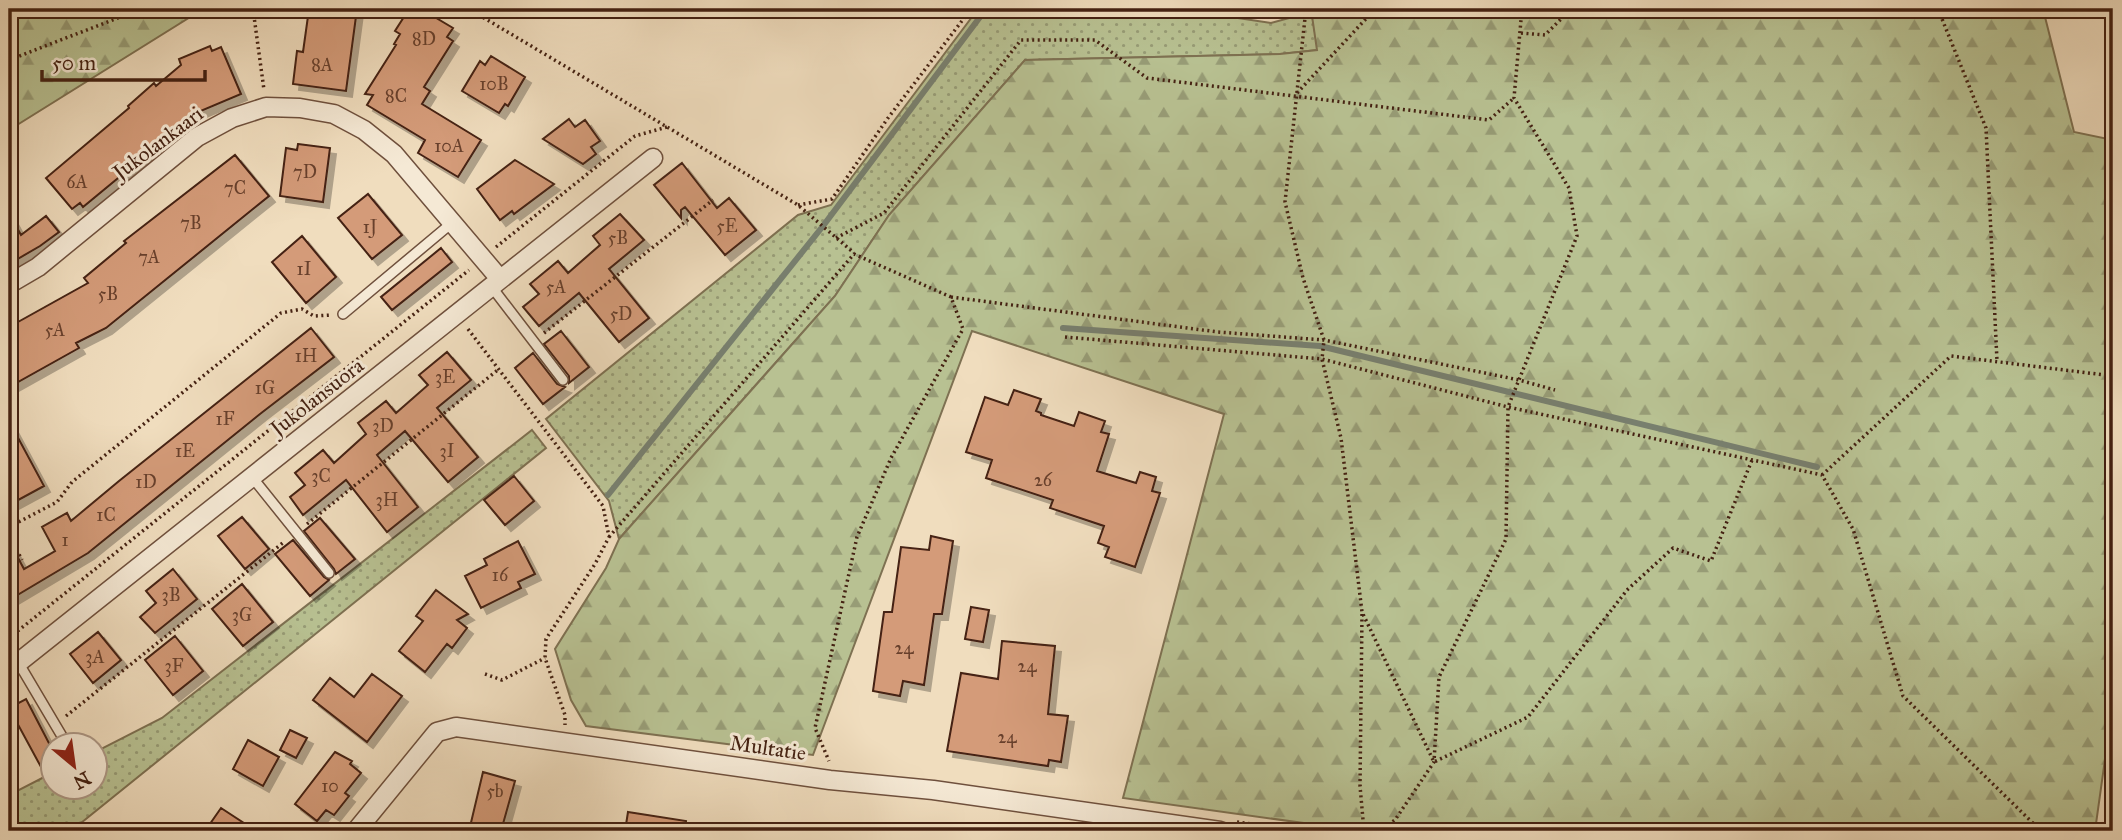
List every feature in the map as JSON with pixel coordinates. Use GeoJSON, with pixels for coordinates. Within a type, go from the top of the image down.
{"type":"FeatureCollection","features":[{"type":"Feature","properties":{"kind":"street","name":"Jukolankaari"},"geometry":{"type":"LineString","coordinates":[[9,284],[37,267],[197,137],[232,118],[267,107],[300,108],[334,114],[364,130],[394,155],[453,222],[483,258],[496,283]]}},
{"type":"Feature","properties":{"kind":"street","name":"Jukolansuora"},"geometry":{"type":"LineString","coordinates":[[13,666],[653,158]]}},
{"type":"Feature","properties":{"kind":"street","name":"Multatie"},"geometry":{"type":"LineString","coordinates":[[356,831],[437,732],[456,727],[1220,831]]}},
{"type":"Feature","properties":{"kind":"lane"},"geometry":{"type":"LineString","coordinates":[[343,314],[453,222]]}},
{"type":"Feature","properties":{"kind":"lane"},"geometry":{"type":"LineString","coordinates":[[496,283],[533,341],[563,380]]}},
{"type":"Feature","properties":{"kind":"lane"},"geometry":{"type":"LineString","coordinates":[[252,477],[329,573]]}},
{"type":"Feature","properties":{"kind":"lane"},"geometry":{"type":"LineString","coordinates":[[13,666],[60,732]]}},
{"type":"Feature","properties":{"kind":"path"},"geometry":{"type":"LineString","coordinates":[[9,60],[142,9]]}},
{"type":"Feature","properties":{"kind":"path"},"geometry":{"type":"LineString","coordinates":[[253,9],[267,107]]}},
{"type":"Feature","properties":{"kind":"path"},"geometry":{"type":"LineString","coordinates":[[469,9],[798,205],[855,254],[951,297],[1218,332],[1324,340],[1519,380],[1555,390]]}},
{"type":"Feature","properties":{"kind":"path"},"geometry":{"type":"LineString","coordinates":[[798,205],[832,199],[888,118],[971,9]]}},
{"type":"Feature","properties":{"kind":"path"},"geometry":{"type":"LineString","coordinates":[[1306,9],[1286,202],[1304,278],[1324,340],[1322,356],[1341,438],[1363,612],[1360,786],[1364,831]]}},
{"type":"Feature","properties":{"kind":"path"},"geometry":{"type":"LineString","coordinates":[[1296,95],[1375,9]]}},
{"type":"Feature","properties":{"kind":"path"},"geometry":{"type":"LineString","coordinates":[[1434,762],[1439,677],[1506,539],[1508,407],[1577,236],[1569,188],[1514,98],[1522,9]]}},
{"type":"Feature","properties":{"kind":"path"},"geometry":{"type":"LineString","coordinates":[[1520,33],[1545,35],[1571,9]]}},
{"type":"Feature","properties":{"kind":"path"},"geometry":{"type":"LineString","coordinates":[[1938,9],[1986,128],[1997,361]]}},
{"type":"Feature","properties":{"kind":"path"},"geometry":{"type":"LineString","coordinates":[[836,237],[884,213],[1021,40],[1095,40],[1147,78],[1489,120],[1514,98]]}},
{"type":"Feature","properties":{"kind":"path"},"geometry":{"type":"LineString","coordinates":[[9,638],[635,136],[667,127]]}},
{"type":"Feature","properties":{"kind":"path"},"geometry":{"type":"LineString","coordinates":[[533,341],[713,201]]}},
{"type":"Feature","properties":{"kind":"path"},"geometry":{"type":"LineString","coordinates":[[570,743],[565,727],[565,715],[545,658],[547,639],[610,537],[855,254]]}},
{"type":"Feature","properties":{"kind":"path"},"geometry":{"type":"LineString","coordinates":[[830,762],[815,728],[857,537],[891,458],[963,329],[951,297]]}},
{"type":"Feature","properties":{"kind":"path"},"geometry":{"type":"LineString","coordinates":[[9,527],[57,502],[72,482],[281,313],[302,309],[314,316],[343,314]]}},
{"type":"Feature","properties":{"kind":"path"},"geometry":{"type":"LineString","coordinates":[[457,315],[603,506],[610,537]]}},
{"type":"Feature","properties":{"kind":"path"},"geometry":{"type":"LineString","coordinates":[[1065,337],[1322,356],[1508,407],[1822,475],[1853,530],[1903,696],[2041,831]]}},
{"type":"Feature","properties":{"kind":"path"},"geometry":{"type":"LineString","coordinates":[[1822,475],[1951,356],[2113,376]]}},
{"type":"Feature","properties":{"kind":"path"},"geometry":{"type":"LineString","coordinates":[[56,725],[499,369]]}},
{"type":"Feature","properties":{"kind":"path"},"geometry":{"type":"LineString","coordinates":[[1379,831],[1395,820],[1434,762],[1528,717],[1627,590],[1673,548],[1711,561],[1752,460]]}},
{"type":"Feature","properties":{"kind":"path"},"geometry":{"type":"LineString","coordinates":[[9,535],[22,560]]}},
{"type":"Feature","properties":{"kind":"path"},"geometry":{"type":"LineString","coordinates":[[1363,612],[1434,762]]}},
{"type":"Feature","properties":{"kind":"path"},"geometry":{"type":"LineString","coordinates":[[485,674],[502,680],[545,658]]}},
{"type":"Feature","properties":{"kind":"green space"},"geometry":{"type":"Polygon","coordinates":[[[9,9],[203,9],[9,130],[9,9]]]}},
{"type":"Feature","properties":{"kind":"green space"},"geometry":{"type":"Polygon","coordinates":[[[978,9],[1178,9],[1271,23],[1293,17],[1294,9],[1311,9],[1318,50],[1280,54],[1025,60],[889,215],[835,296],[619,539],[609,501],[546,419],[798,215],[831,205],[978,9]]]}},
{"type":"Feature","properties":{"kind":"green space"},"geometry":{"type":"Polygon","coordinates":[[[1311,9],[2043,9],[2074,132],[2113,140],[2113,702],[2095,831],[1361,831],[1123,798],[1224,414],[972,331],[813,755],[586,726],[571,700],[555,649],[606,568],[619,539],[835,296],[889,215],[1025,60],[1280,54],[1317,50],[1311,9]]]}},
{"type":"Feature","properties":{"kind":"green space"},"geometry":{"type":"Polygon","coordinates":[[[532,430],[546,448],[108,801],[108,745],[162,718],[532,430]]]}},
{"type":"Feature","properties":{"kind":"green space"},"geometry":{"type":"Polygon","coordinates":[[[38,780],[38,802],[107,802],[71,831],[9,831],[9,795],[38,780]]]}},
{"type":"Feature","properties":{"kind":"building"},"geometry":{"type":"Polygon","coordinates":[[[309,9],[357,9],[346,91],[293,84],[297,51],[303,52],[309,9]]]}},
{"type":"Feature","properties":{"kind":"building"},"geometry":{"type":"Polygon","coordinates":[[[409,9],[421,9],[453,28],[447,37],[453,41],[424,87],[430,91],[422,104],[481,140],[458,177],[418,153],[425,140],[367,105],[373,95],[365,94],[396,45],[394,44],[400,34],[395,31],[409,9]]]}},
{"type":"Feature","properties":{"kind":"building"},"geometry":{"type":"Polygon","coordinates":[[[210,46],[212,51],[221,47],[241,94],[198,112],[83,207],[80,203],[72,209],[46,178],[129,108],[128,106],[154,83],[156,86],[181,65],[179,59],[210,46]]]}},
{"type":"Feature","properties":{"kind":"building"},"geometry":{"type":"Polygon","coordinates":[[[491,56],[525,77],[508,106],[505,104],[499,113],[462,91],[480,61],[485,65],[491,56]]]}},
{"type":"Feature","properties":{"kind":"building"},"geometry":{"type":"Polygon","coordinates":[[[569,119],[575,127],[585,120],[600,141],[591,147],[596,154],[583,164],[543,139],[569,119]]]}},
{"type":"Feature","properties":{"kind":"building"},"geometry":{"type":"Polygon","coordinates":[[[298,144],[330,148],[323,202],[280,196],[286,148],[297,150],[298,144]]]}},
{"type":"Feature","properties":{"kind":"building"},"geometry":{"type":"Polygon","coordinates":[[[235,155],[269,196],[106,328],[76,343],[79,348],[9,387],[9,327],[88,283],[84,278],[126,243],[124,241],[235,155]]]}},
{"type":"Feature","properties":{"kind":"building"},"geometry":{"type":"Polygon","coordinates":[[[515,160],[554,184],[514,214],[512,211],[500,220],[477,189],[515,160]]]}},
{"type":"Feature","properties":{"kind":"building"},"geometry":{"type":"Polygon","coordinates":[[[682,163],[717,208],[729,198],[756,230],[725,255],[685,207],[681,210],[681,218],[654,185],[682,163]]]}},
{"type":"Feature","properties":{"kind":"building"},"geometry":{"type":"Polygon","coordinates":[[[368,194],[402,235],[372,259],[338,218],[368,194]]]}},
{"type":"Feature","properties":{"kind":"building"},"geometry":{"type":"Polygon","coordinates":[[[9,213],[21,235],[46,216],[59,232],[9,264],[9,213]]]}},
{"type":"Feature","properties":{"kind":"building"},"geometry":{"type":"Polygon","coordinates":[[[620,214],[644,240],[609,269],[649,318],[619,342],[579,293],[539,326],[523,307],[539,294],[530,284],[558,261],[568,273],[600,245],[593,236],[620,214]]]}},
{"type":"Feature","properties":{"kind":"building"},"geometry":{"type":"Polygon","coordinates":[[[302,236],[336,277],[306,303],[272,262],[302,236]]]}},
{"type":"Feature","properties":{"kind":"building"},"geometry":{"type":"Polygon","coordinates":[[[441,248],[452,262],[392,310],[381,297],[441,248]]]}},
{"type":"Feature","properties":{"kind":"building"},"geometry":{"type":"Polygon","coordinates":[[[311,328],[334,357],[88,553],[9,600],[9,541],[24,569],[55,551],[42,527],[67,513],[71,521],[311,328]]]}},
{"type":"Feature","properties":{"kind":"building"},"geometry":{"type":"Polygon","coordinates":[[[561,331],[589,367],[569,383],[569,376],[544,344],[561,331]]]}},
{"type":"Feature","properties":{"kind":"building"},"geometry":{"type":"Polygon","coordinates":[[[447,352],[471,380],[437,408],[478,457],[448,482],[405,431],[377,455],[418,507],[387,532],[346,480],[303,515],[290,497],[305,485],[295,473],[323,450],[334,463],[366,434],[358,423],[386,401],[396,413],[428,385],[419,375],[447,352]]]}},
{"type":"Feature","properties":{"kind":"building"},"geometry":{"type":"Polygon","coordinates":[[[533,353],[557,384],[565,387],[543,404],[515,368],[533,353]]]}},
{"type":"Feature","properties":{"kind":"building"},"geometry":{"type":"Polygon","coordinates":[[[1014,390],[1041,399],[1036,411],[1041,415],[1074,426],[1079,412],[1105,421],[1101,432],[1109,434],[1097,471],[1136,483],[1140,472],[1156,477],[1152,491],[1160,493],[1135,567],[1105,557],[1109,547],[1098,543],[1104,526],[1050,508],[1053,500],[986,478],[992,460],[966,452],[985,397],[1008,405],[1014,390]]]}},
{"type":"Feature","properties":{"kind":"building"},"geometry":{"type":"Polygon","coordinates":[[[9,421],[44,486],[9,505],[9,421]]]}},
{"type":"Feature","properties":{"kind":"building"},"geometry":{"type":"Polygon","coordinates":[[[514,476],[534,501],[505,525],[484,500],[514,476]]]}},
{"type":"Feature","properties":{"kind":"building"},"geometry":{"type":"Polygon","coordinates":[[[242,517],[269,549],[245,569],[218,536],[242,517]]]}},
{"type":"Feature","properties":{"kind":"building"},"geometry":{"type":"Polygon","coordinates":[[[320,518],[355,559],[336,574],[304,531],[320,518]]]}},
{"type":"Feature","properties":{"kind":"building"},"geometry":{"type":"Polygon","coordinates":[[[931,536],[953,541],[942,614],[934,614],[924,685],[903,681],[900,696],[873,691],[884,612],[892,612],[901,547],[929,550],[931,536]]]}},
{"type":"Feature","properties":{"kind":"building"},"geometry":{"type":"Polygon","coordinates":[[[293,540],[329,580],[310,596],[275,554],[293,540]]]}},
{"type":"Feature","properties":{"kind":"building"},"geometry":{"type":"Polygon","coordinates":[[[518,541],[535,574],[518,582],[521,588],[481,608],[465,576],[487,565],[484,559],[518,541]]]}},
{"type":"Feature","properties":{"kind":"building"},"geometry":{"type":"Polygon","coordinates":[[[173,569],[197,599],[155,633],[140,617],[156,603],[146,591],[173,569]]]}},
{"type":"Feature","properties":{"kind":"building"},"geometry":{"type":"Polygon","coordinates":[[[242,584],[273,622],[243,646],[212,609],[242,584]]]}},
{"type":"Feature","properties":{"kind":"building"},"geometry":{"type":"Polygon","coordinates":[[[436,590],[468,614],[457,620],[467,628],[452,648],[447,644],[425,672],[399,651],[423,621],[416,616],[436,590]]]}},
{"type":"Feature","properties":{"kind":"building"},"geometry":{"type":"Polygon","coordinates":[[[971,607],[989,610],[983,642],[965,639],[971,607]]]}},
{"type":"Feature","properties":{"kind":"building"},"geometry":{"type":"Polygon","coordinates":[[[98,632],[121,660],[93,683],[70,654],[98,632]]]}},
{"type":"Feature","properties":{"kind":"building"},"geometry":{"type":"Polygon","coordinates":[[[175,636],[203,671],[173,695],[145,660],[175,636]]]}},
{"type":"Feature","properties":{"kind":"building"},"geometry":{"type":"Polygon","coordinates":[[[1002,641],[1055,646],[1048,714],[1068,716],[1061,762],[1049,760],[1048,766],[947,751],[961,673],[998,679],[1002,641]]]}},
{"type":"Feature","properties":{"kind":"building"},"geometry":{"type":"Polygon","coordinates":[[[372,674],[402,696],[367,742],[313,700],[330,678],[354,697],[372,674]]]}},
{"type":"Feature","properties":{"kind":"building"},"geometry":{"type":"Polygon","coordinates":[[[26,699],[43,732],[38,732],[38,761],[9,708],[26,699]]]}},
{"type":"Feature","properties":{"kind":"building"},"geometry":{"type":"Polygon","coordinates":[[[290,730],[307,738],[296,758],[280,750],[290,730]]]}},
{"type":"Feature","properties":{"kind":"building"},"geometry":{"type":"Polygon","coordinates":[[[248,740],[279,757],[263,786],[233,769],[248,740]]]}},
{"type":"Feature","properties":{"kind":"building"},"geometry":{"type":"Polygon","coordinates":[[[335,752],[352,761],[350,764],[361,773],[345,793],[349,796],[334,815],[326,810],[317,821],[295,804],[335,752]]]}},
{"type":"Feature","properties":{"kind":"building"},"geometry":{"type":"Polygon","coordinates":[[[483,772],[515,781],[501,831],[469,831],[483,772]]]}},
{"type":"Feature","properties":{"kind":"building"},"geometry":{"type":"Polygon","coordinates":[[[221,808],[256,831],[205,831],[221,808]]]}},
{"type":"Feature","properties":{"kind":"building"},"geometry":{"type":"Polygon","coordinates":[[[628,812],[686,821],[685,831],[625,831],[628,812]]]}},
{"type":"Feature","properties":{"kind":"waterway"},"geometry":{"type":"LineString","coordinates":[[608,495],[823,226],[986,9]]}},
{"type":"Feature","properties":{"kind":"waterway"},"geometry":{"type":"LineString","coordinates":[[1063,328],[1320,346],[1817,467]]}}]}
